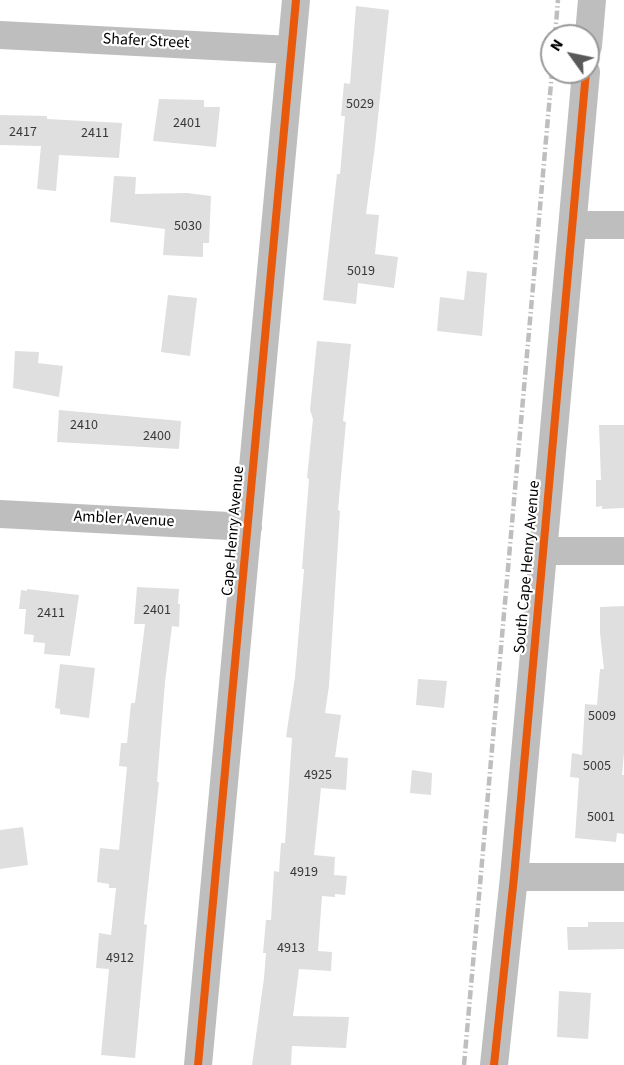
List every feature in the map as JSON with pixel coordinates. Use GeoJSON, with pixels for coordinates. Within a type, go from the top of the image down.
{"type":"FeatureCollection","features":[{"type":"Feature","properties":{"kind":"street","name":"Cape Henry Avenue"},"geometry":{"type":"LineString","coordinates":[[198,1065],[296,0]]}},
{"type":"Feature","properties":{"kind":"street"},"geometry":{"type":"LineString","coordinates":[[590,24],[592,0]]}},
{"type":"Feature","properties":{"kind":"street","name":"Shafer Street"},"geometry":{"type":"LineString","coordinates":[[0,35],[291,50]]}},
{"type":"Feature","properties":{"kind":"street","name":"South Cape Henry Avenue"},"geometry":{"type":"LineString","coordinates":[[494,1065],[514,877],[585,84]]}},
{"type":"Feature","properties":{"kind":"street"},"geometry":{"type":"LineString","coordinates":[[573,225],[624,225]]}},
{"type":"Feature","properties":{"kind":"street","name":"Ambler Avenue"},"geometry":{"type":"LineString","coordinates":[[0,514],[248,527]]}},
{"type":"Feature","properties":{"kind":"street"},"geometry":{"type":"LineString","coordinates":[[543,551],[624,550]]}},
{"type":"Feature","properties":{"kind":"street"},"geometry":{"type":"LineString","coordinates":[[514,877],[624,877]]}},
{"type":"Feature","properties":{"kind":"building"},"geometry":{"type":"Polygon","coordinates":[[[356,6],[389,10],[366,214],[379,215],[375,254],[398,257],[394,288],[358,283],[356,304],[323,300],[337,174],[340,174],[345,116],[341,116],[344,83],[350,84],[356,6]]]}},
{"type":"Feature","properties":{"kind":"building"},"geometry":{"type":"Polygon","coordinates":[[[159,99],[204,100],[204,107],[220,107],[216,147],[153,141],[159,99]]]}},
{"type":"Feature","properties":{"kind":"building"},"geometry":{"type":"Polygon","coordinates":[[[0,115],[47,116],[47,119],[122,123],[119,158],[59,155],[56,191],[37,189],[41,146],[0,145],[0,115]]]}},
{"type":"Feature","properties":{"kind":"building"},"geometry":{"type":"Polygon","coordinates":[[[114,176],[136,177],[135,194],[187,193],[211,196],[209,243],[203,243],[203,257],[163,255],[165,229],[110,222],[114,176]]]}},
{"type":"Feature","properties":{"kind":"building"},"geometry":{"type":"Polygon","coordinates":[[[467,271],[487,273],[482,336],[437,331],[440,297],[464,300],[467,271]]]}},
{"type":"Feature","properties":{"kind":"building"},"geometry":{"type":"Polygon","coordinates":[[[168,295],[197,298],[190,356],[161,352],[168,295]]]}},
{"type":"Feature","properties":{"kind":"building"},"geometry":{"type":"Polygon","coordinates":[[[317,341],[351,344],[343,421],[346,422],[338,510],[340,511],[329,686],[325,713],[341,715],[335,757],[348,758],[346,790],[321,788],[314,855],[335,857],[334,875],[347,876],[345,895],[322,896],[318,951],[332,952],[331,971],[299,969],[293,1016],[349,1017],[346,1048],[292,1046],[291,1065],[252,1065],[264,978],[266,953],[263,953],[266,920],[271,920],[274,871],[279,872],[281,843],[285,843],[292,738],[286,737],[295,677],[304,569],[302,569],[309,479],[307,478],[313,419],[310,410],[317,341]]]}},
{"type":"Feature","properties":{"kind":"building"},"geometry":{"type":"Polygon","coordinates":[[[15,351],[39,352],[38,363],[63,366],[59,397],[13,388],[15,351]]]}},
{"type":"Feature","properties":{"kind":"building"},"geometry":{"type":"Polygon","coordinates":[[[59,410],[181,421],[179,449],[57,442],[59,410]]]}},
{"type":"Feature","properties":{"kind":"building"},"geometry":{"type":"Polygon","coordinates":[[[599,425],[624,425],[624,508],[596,507],[596,480],[601,480],[599,425]]]}},
{"type":"Feature","properties":{"kind":"building"},"geometry":{"type":"Polygon","coordinates":[[[137,587],[179,589],[178,604],[180,604],[179,627],[172,626],[165,682],[157,782],[159,782],[144,924],[147,925],[135,1058],[101,1055],[109,969],[96,968],[99,933],[111,935],[116,888],[109,888],[109,884],[97,882],[100,848],[119,850],[127,767],[119,766],[121,743],[127,743],[131,703],[135,703],[145,624],[134,624],[137,587]]]}},
{"type":"Feature","properties":{"kind":"building"},"geometry":{"type":"Polygon","coordinates":[[[27,589],[79,595],[70,656],[44,654],[45,643],[33,642],[34,635],[24,634],[26,609],[19,609],[21,590],[27,591],[27,589]]]}},
{"type":"Feature","properties":{"kind":"building"},"geometry":{"type":"Polygon","coordinates":[[[624,606],[622,775],[624,775],[624,834],[617,833],[616,842],[575,838],[579,778],[570,777],[572,753],[582,755],[585,704],[597,705],[600,669],[604,669],[600,607],[624,606]]]}},
{"type":"Feature","properties":{"kind":"building"},"geometry":{"type":"Polygon","coordinates":[[[60,664],[95,668],[89,718],[60,714],[60,709],[55,708],[60,664]]]}},
{"type":"Feature","properties":{"kind":"building"},"geometry":{"type":"Polygon","coordinates":[[[418,679],[447,681],[444,708],[416,705],[418,679]]]}},
{"type":"Feature","properties":{"kind":"building"},"geometry":{"type":"Polygon","coordinates":[[[412,770],[432,773],[431,795],[410,793],[412,770]]]}},
{"type":"Feature","properties":{"kind":"building"},"geometry":{"type":"Polygon","coordinates":[[[23,827],[28,865],[0,869],[0,830],[23,827]]]}},
{"type":"Feature","properties":{"kind":"building"},"geometry":{"type":"Polygon","coordinates":[[[588,922],[624,922],[624,949],[568,950],[567,927],[588,927],[588,922]]]}},
{"type":"Feature","properties":{"kind":"building"},"geometry":{"type":"Polygon","coordinates":[[[559,991],[591,993],[588,1039],[557,1037],[559,991]]]}},
{"type":"Feature","properties":{"kind":"railway"},"geometry":{"type":"LineString","coordinates":[[556,24],[558,0]]}},
{"type":"Feature","properties":{"kind":"railway"},"geometry":{"type":"LineString","coordinates":[[464,1065],[551,84]]}},
{"type":"Feature","properties":{"kind":"cycle path"},"geometry":{"type":"LineString","coordinates":[[198,1065],[296,0]]}},
{"type":"Feature","properties":{"kind":"cycle path"},"geometry":{"type":"LineString","coordinates":[[494,1065],[514,877],[585,84]]}}]}
